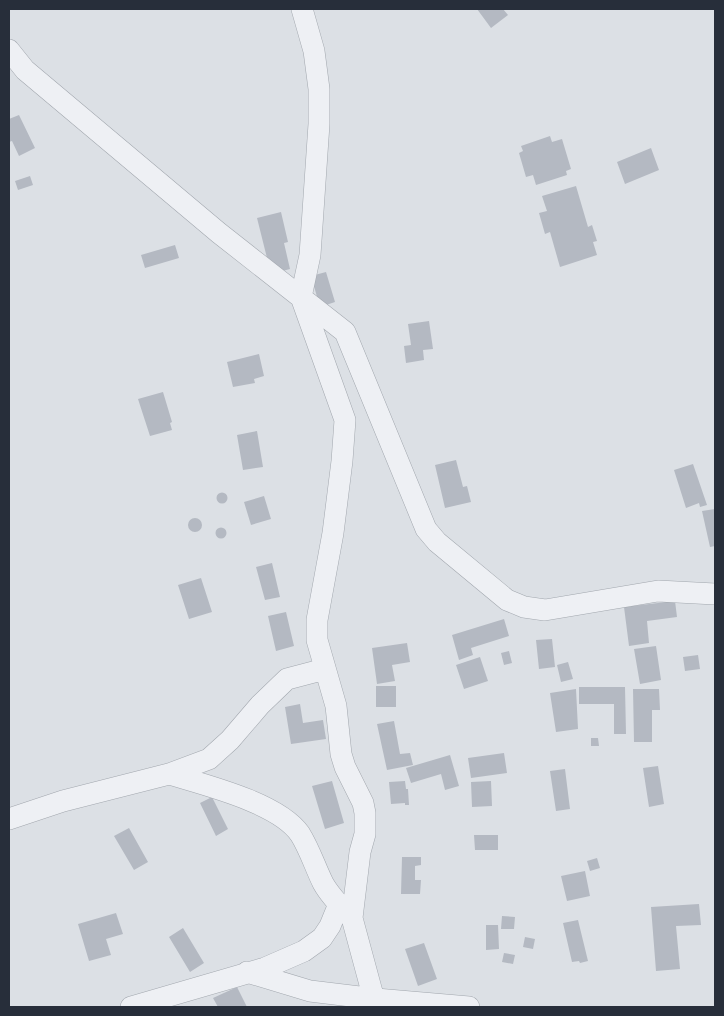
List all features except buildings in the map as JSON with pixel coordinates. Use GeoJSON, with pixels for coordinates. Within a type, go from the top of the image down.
{"type":"FeatureCollection","features":[{"type":"Feature","properties":{"kind":"street"},"geometry":{"type":"LineString","coordinates":[[131,1007],[266,968],[304,950],[322,938],[330,926],[346,911],[365,834],[363,803],[345,767],[341,754],[336,706],[317,640],[317,620],[333,533],[345,420],[301,297],[310,255],[319,124],[319,89],[314,51],[302,9]]}},
{"type":"Feature","properties":{"kind":"street"},"geometry":{"type":"LineString","coordinates":[[9,50],[32,76],[219,233],[345,332],[426,528],[437,542],[507,600],[524,607],[545,610],[658,591],[715,594]]}},
{"type":"Feature","properties":{"kind":"street"},"geometry":{"type":"LineString","coordinates":[[9,819],[63,801],[169,774],[209,759],[230,740],[260,704],[287,679],[325,670]]}},
{"type":"Feature","properties":{"kind":"street"},"geometry":{"type":"LineString","coordinates":[[169,774],[246,799],[291,823],[304,842],[324,885],[346,911],[372,992],[376,999]]}},
{"type":"Feature","properties":{"kind":"street"},"geometry":{"type":"LineString","coordinates":[[247,972],[310,991],[468,1007]]}}]}
